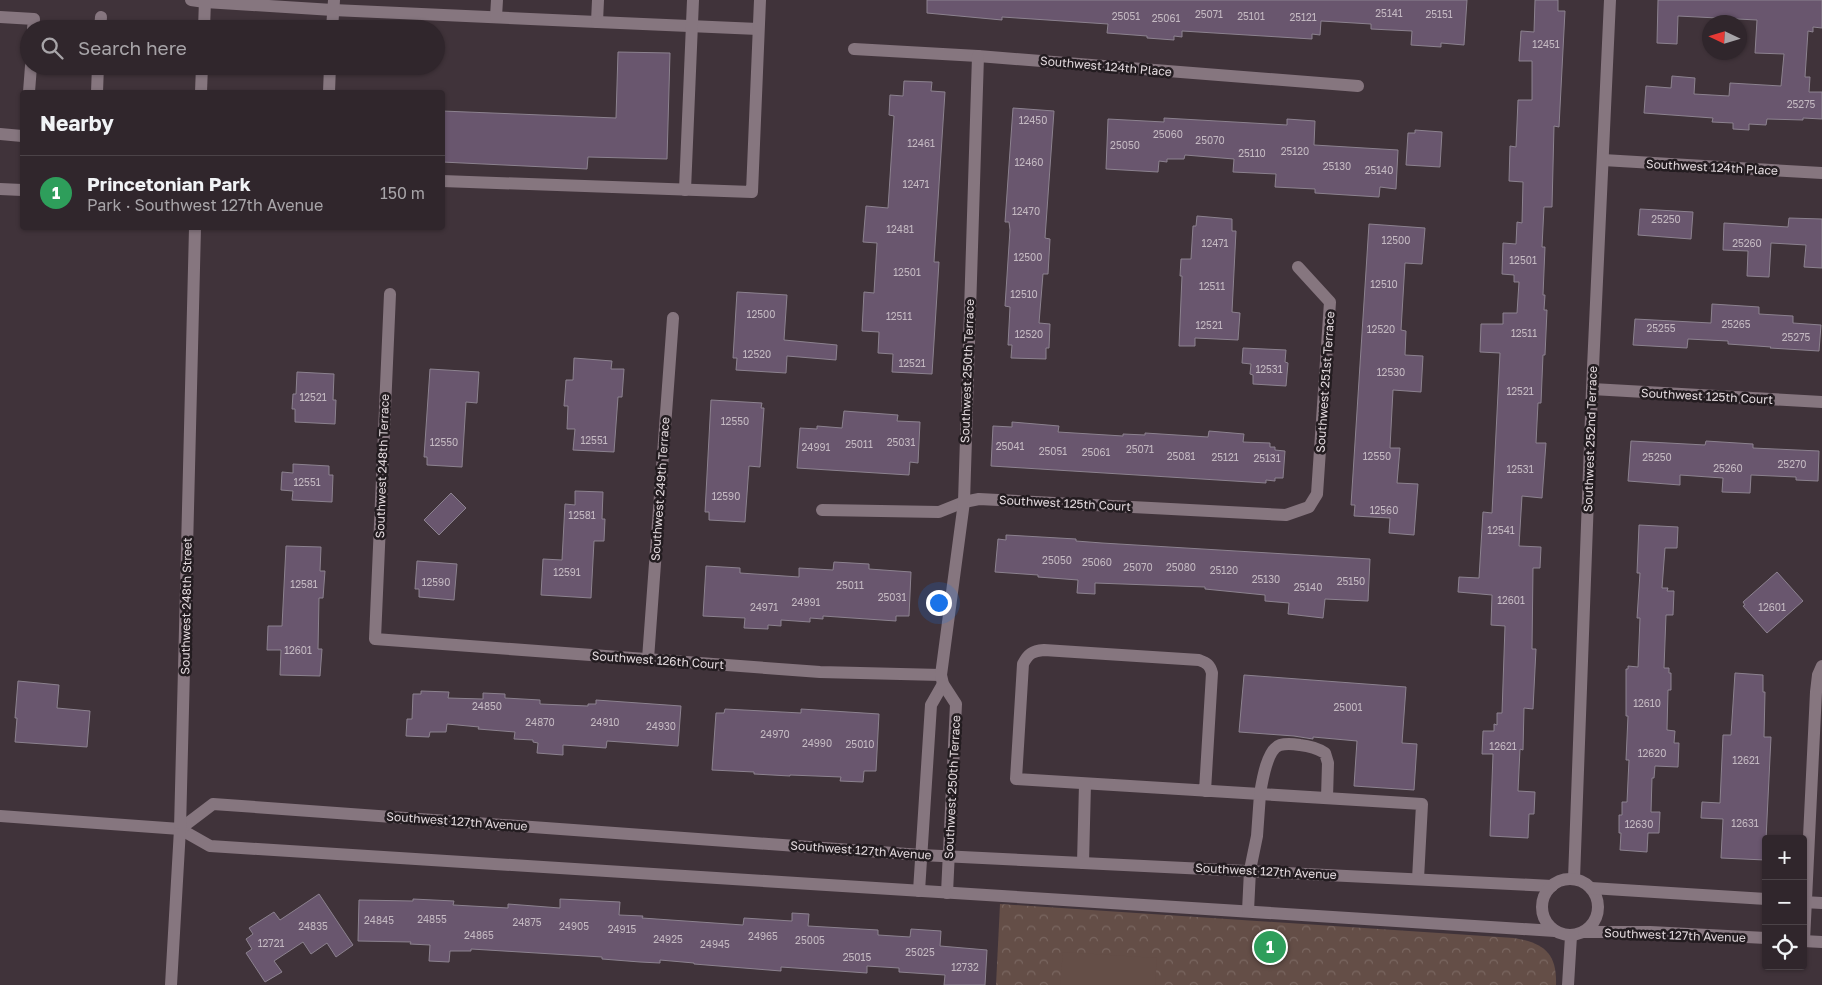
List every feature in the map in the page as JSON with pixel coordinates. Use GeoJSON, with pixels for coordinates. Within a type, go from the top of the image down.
{"type":"FeatureCollection","features":[{"type":"Feature","properties":{"kind":"street"},"geometry":{"type":"LineString","coordinates":[[191,0],[334,5],[496,17],[758,29]]}},
{"type":"Feature","properties":{"kind":"street"},"geometry":{"type":"LineString","coordinates":[[496,17],[497,0]]}},
{"type":"Feature","properties":{"kind":"street"},"geometry":{"type":"LineString","coordinates":[[597,22],[598,0]]}},
{"type":"Feature","properties":{"kind":"street"},"geometry":{"type":"LineString","coordinates":[[685,190],[693,0]]}},
{"type":"Feature","properties":{"kind":"street"},"geometry":{"type":"LineString","coordinates":[[445,181],[752,192],[760,0]]}},
{"type":"Feature","properties":{"kind":"street","name":"Southwest 252nd Terrace"},"geometry":{"type":"LineString","coordinates":[[1574,879],[1592,389],[1610,0]]}},
{"type":"Feature","properties":{"kind":"street"},"geometry":{"type":"LineString","coordinates":[[204,20],[205,1]]}},
{"type":"Feature","properties":{"kind":"street"},"geometry":{"type":"LineString","coordinates":[[333,20],[334,5]]}},
{"type":"Feature","properties":{"kind":"street"},"geometry":{"type":"LineString","coordinates":[[0,17],[34,20]]}},
{"type":"Feature","properties":{"kind":"street","name":"Southwest 124th Place"},"geometry":{"type":"LineString","coordinates":[[854,49],[978,56],[1358,86]]}},
{"type":"Feature","properties":{"kind":"street","name":"Southwest 250th Terrace"},"geometry":{"type":"LineString","coordinates":[[919,891],[931,705],[942,680],[964,502],[978,56]]}},
{"type":"Feature","properties":{"kind":"street"},"geometry":{"type":"LineString","coordinates":[[29,90],[30,75]]}},
{"type":"Feature","properties":{"kind":"street"},"geometry":{"type":"LineString","coordinates":[[97,90],[98,75]]}},
{"type":"Feature","properties":{"kind":"street"},"geometry":{"type":"LineString","coordinates":[[201,90],[202,75]]}},
{"type":"Feature","properties":{"kind":"street"},"geometry":{"type":"LineString","coordinates":[[329,90],[330,75]]}},
{"type":"Feature","properties":{"kind":"street"},"geometry":{"type":"LineString","coordinates":[[0,134],[20,136]]}},
{"type":"Feature","properties":{"kind":"street","name":"Southwest 124th Place"},"geometry":{"type":"LineString","coordinates":[[1603,160],[1822,174]]}},
{"type":"Feature","properties":{"kind":"street"},"geometry":{"type":"LineString","coordinates":[[0,189],[20,190]]}},
{"type":"Feature","properties":{"kind":"street","name":"Southwest 248th Street"},"geometry":{"type":"LineString","coordinates":[[170,985],[180,829],[195,230]]}},
{"type":"Feature","properties":{"kind":"street","name":"Southwest 251st Terrace"},"geometry":{"type":"LineString","coordinates":[[1298,267],[1330,302],[1317,494],[1309,506]]}},
{"type":"Feature","properties":{"kind":"street","name":"Southwest 248th Terrace"},"geometry":{"type":"LineString","coordinates":[[375,639],[390,294]]}},
{"type":"Feature","properties":{"kind":"street","name":"Southwest 249th Terrace"},"geometry":{"type":"LineString","coordinates":[[648,659],[673,318]]}},
{"type":"Feature","properties":{"kind":"street","name":"Southwest 125th Court"},"geometry":{"type":"LineString","coordinates":[[1592,389],[1822,402]]}},
{"type":"Feature","properties":{"kind":"street","name":"Southwest 125th Court"},"geometry":{"type":"LineString","coordinates":[[822,510],[939,512],[964,502],[979,499],[1286,515],[1309,506]]}},
{"type":"Feature","properties":{"kind":"street","name":"Southwest 126th Court"},"geometry":{"type":"LineString","coordinates":[[375,639],[942,680]]}},
{"type":"Feature","properties":{"kind":"street"},"geometry":{"type":"LineString","coordinates":[[1205,791],[1212,673],[1206,662],[1044,650],[1032,652],[1028,655],[1024,664],[1016,780],[1422,804],[1418,879]]}},
{"type":"Feature","properties":{"kind":"street"},"geometry":{"type":"LineString","coordinates":[[1806,880],[1816,692],[1818,675],[1822,666]]}},
{"type":"Feature","properties":{"kind":"street","name":"Southwest 250th Terrace"},"geometry":{"type":"LineString","coordinates":[[942,680],[956,704],[947,893]]}},
{"type":"Feature","properties":{"kind":"street"},"geometry":{"type":"LineString","coordinates":[[1248,911],[1250,870],[1257,836],[1260,794],[1266,768],[1273,751],[1279,745],[1316,747],[1326,753],[1328,763],[1326,798]]}},
{"type":"Feature","properties":{"kind":"street"},"geometry":{"type":"LineString","coordinates":[[1083,863],[1085,784]]}},
{"type":"Feature","properties":{"kind":"street","name":"Southwest 127th Avenue"},"geometry":{"type":"LineString","coordinates":[[180,829],[214,804],[921,855],[1552,886]]}},
{"type":"Feature","properties":{"kind":"street"},"geometry":{"type":"LineString","coordinates":[[0,816],[180,829],[210,846],[1555,931]]}},
{"type":"Feature","properties":{"kind":"street"},"geometry":{"type":"LineString","coordinates":[[1574,879],[1586,883],[1591,888],[1598,906],[1597,915],[1593,923],[1577,934],[1563,935],[1548,925],[1544,918],[1543,900],[1552,886],[1560,881],[1574,879]]}},
{"type":"Feature","properties":{"kind":"street"},"geometry":{"type":"LineString","coordinates":[[1591,888],[1762,899]]}},
{"type":"Feature","properties":{"kind":"street"},"geometry":{"type":"LineString","coordinates":[[1807,902],[1822,903]]}},
{"type":"Feature","properties":{"kind":"street","name":"Southwest 127th Avenue"},"geometry":{"type":"LineString","coordinates":[[1577,934],[1650,932],[1762,938]]}},
{"type":"Feature","properties":{"kind":"street"},"geometry":{"type":"LineString","coordinates":[[1568,985],[1577,934]]}},
{"type":"Feature","properties":{"kind":"street"},"geometry":{"type":"LineString","coordinates":[[1807,941],[1822,942]]}},
{"type":"Feature","properties":{"kind":"green space"},"geometry":{"type":"Polygon","coordinates":[[[1000,904],[1514,938],[1533,943],[1547,951],[1554,965],[1556,985],[996,985],[1000,904]]]}},
{"type":"Feature","properties":{"kind":"green space"},"geometry":{"type":"Polygon","coordinates":[[[1063,952],[1157,958],[1155,985],[1060,985],[1063,952]]]}},
{"type":"Feature","properties":{"kind":"building"},"geometry":{"type":"Polygon","coordinates":[[[927,0],[1467,0],[1464,45],[1441,43],[1441,47],[1411,45],[1412,31],[1371,29],[1371,24],[1321,21],[1320,35],[1312,34],[1312,39],[1182,31],[1182,37],[1174,36],[1174,40],[1147,38],[1147,36],[1107,33],[1108,24],[1002,17],[1002,20],[927,13],[927,0]]]}},
{"type":"Feature","properties":{"kind":"building"},"geometry":{"type":"Polygon","coordinates":[[[1535,0],[1558,0],[1558,11],[1565,11],[1559,127],[1554,126],[1552,207],[1544,207],[1542,247],[1545,247],[1544,310],[1547,310],[1545,355],[1543,355],[1541,403],[1538,403],[1536,443],[1546,443],[1542,498],[1522,496],[1519,546],[1541,547],[1540,568],[1533,568],[1532,649],[1536,649],[1533,709],[1524,708],[1523,750],[1520,749],[1518,791],[1535,792],[1534,814],[1529,814],[1528,838],[1490,836],[1493,754],[1482,754],[1483,731],[1494,731],[1494,724],[1497,725],[1497,713],[1502,713],[1505,626],[1491,625],[1492,595],[1458,592],[1459,577],[1479,578],[1483,512],[1492,513],[1500,353],[1480,352],[1481,324],[1503,324],[1503,313],[1517,313],[1519,282],[1514,282],[1514,275],[1502,274],[1503,243],[1516,244],[1517,222],[1522,223],[1523,182],[1509,181],[1510,146],[1516,147],[1518,100],[1532,100],[1532,61],[1519,61],[1521,31],[1534,32],[1535,0]]]}},
{"type":"Feature","properties":{"kind":"building"},"geometry":{"type":"Polygon","coordinates":[[[1658,0],[1822,0],[1822,28],[1813,27],[1813,32],[1808,31],[1805,77],[1810,77],[1809,92],[1822,92],[1822,119],[1767,119],[1766,125],[1749,124],[1749,130],[1733,129],[1733,123],[1712,122],[1713,118],[1644,113],[1646,86],[1671,88],[1672,76],[1695,78],[1694,94],[1729,96],[1730,83],[1781,86],[1784,54],[1755,53],[1757,20],[1747,19],[1747,15],[1702,15],[1702,17],[1678,16],[1677,44],[1657,43],[1658,0]]]}},
{"type":"Feature","properties":{"kind":"building"},"geometry":{"type":"Polygon","coordinates":[[[618,52],[670,53],[667,159],[588,157],[587,169],[445,162],[445,111],[616,118],[618,52]]]}},
{"type":"Feature","properties":{"kind":"building"},"geometry":{"type":"Polygon","coordinates":[[[904,81],[932,82],[931,91],[945,92],[934,262],[939,262],[932,374],[892,372],[893,354],[878,353],[879,332],[862,331],[864,292],[874,293],[877,243],[863,242],[866,206],[888,208],[894,116],[889,115],[890,95],[903,96],[904,81]]]}},
{"type":"Feature","properties":{"kind":"building"},"geometry":{"type":"Polygon","coordinates":[[[1013,108],[1054,111],[1045,238],[1050,239],[1048,274],[1043,274],[1039,323],[1050,324],[1049,348],[1046,348],[1046,359],[1011,358],[1012,345],[1008,345],[1010,307],[1005,306],[1010,230],[1009,222],[1005,222],[1013,108]]]}},
{"type":"Feature","properties":{"kind":"building"},"geometry":{"type":"Polygon","coordinates":[[[1164,118],[1287,125],[1287,119],[1315,121],[1314,145],[1398,150],[1396,189],[1380,187],[1379,197],[1315,193],[1315,189],[1275,187],[1276,174],[1233,172],[1234,159],[1185,155],[1184,159],[1167,159],[1167,162],[1159,161],[1158,172],[1106,169],[1108,119],[1164,122],[1164,118]]]}},
{"type":"Feature","properties":{"kind":"building"},"geometry":{"type":"Polygon","coordinates":[[[1415,130],[1442,132],[1440,167],[1406,165],[1408,133],[1415,133],[1415,130]]]}},
{"type":"Feature","properties":{"kind":"building"},"geometry":{"type":"Polygon","coordinates":[[[1640,209],[1693,212],[1691,239],[1638,235],[1640,209]]]}},
{"type":"Feature","properties":{"kind":"building"},"geometry":{"type":"Polygon","coordinates":[[[1197,216],[1232,219],[1232,231],[1236,231],[1232,312],[1240,313],[1238,340],[1195,338],[1195,346],[1179,346],[1181,259],[1191,259],[1193,226],[1196,226],[1197,216]]]}},
{"type":"Feature","properties":{"kind":"building"},"geometry":{"type":"Polygon","coordinates":[[[1789,218],[1822,219],[1822,268],[1804,267],[1806,245],[1771,243],[1769,277],[1747,276],[1748,251],[1723,250],[1724,223],[1788,227],[1789,218]]]}},
{"type":"Feature","properties":{"kind":"building"},"geometry":{"type":"Polygon","coordinates":[[[1369,224],[1425,228],[1422,264],[1405,263],[1401,330],[1406,331],[1405,355],[1423,356],[1421,392],[1393,390],[1390,448],[1400,448],[1397,483],[1418,484],[1414,535],[1389,533],[1390,518],[1354,516],[1355,505],[1351,505],[1369,224]]]}},
{"type":"Feature","properties":{"kind":"building"},"geometry":{"type":"Polygon","coordinates":[[[737,292],[787,295],[784,340],[837,345],[836,360],[787,356],[786,373],[736,370],[737,358],[733,358],[737,292]]]}},
{"type":"Feature","properties":{"kind":"building"},"geometry":{"type":"Polygon","coordinates":[[[1712,304],[1759,307],[1759,314],[1793,316],[1793,323],[1821,325],[1819,351],[1728,344],[1728,341],[1688,339],[1687,348],[1633,345],[1635,319],[1711,323],[1712,304]]]}},
{"type":"Feature","properties":{"kind":"building"},"geometry":{"type":"Polygon","coordinates":[[[1243,348],[1286,350],[1285,362],[1288,363],[1286,386],[1253,384],[1253,375],[1250,374],[1251,364],[1242,363],[1243,348]]]}},
{"type":"Feature","properties":{"kind":"building"},"geometry":{"type":"Polygon","coordinates":[[[574,358],[612,361],[611,369],[624,369],[622,397],[618,397],[614,452],[573,450],[575,429],[567,429],[568,406],[564,406],[566,380],[573,380],[574,358]]]}},
{"type":"Feature","properties":{"kind":"building"},"geometry":{"type":"Polygon","coordinates":[[[430,369],[479,372],[477,403],[466,402],[462,467],[427,465],[427,457],[424,457],[430,369]]]}},
{"type":"Feature","properties":{"kind":"building"},"geometry":{"type":"Polygon","coordinates":[[[297,372],[334,374],[333,400],[336,400],[335,424],[295,422],[295,409],[292,409],[293,394],[296,394],[297,372]]]}},
{"type":"Feature","properties":{"kind":"building"},"geometry":{"type":"Polygon","coordinates":[[[711,400],[762,403],[761,408],[764,408],[760,467],[749,466],[745,522],[709,520],[709,512],[705,512],[711,400]]]}},
{"type":"Feature","properties":{"kind":"building"},"geometry":{"type":"Polygon","coordinates":[[[844,411],[898,415],[897,421],[920,422],[918,463],[910,462],[909,475],[797,468],[800,428],[817,429],[817,426],[842,428],[844,411]]]}},
{"type":"Feature","properties":{"kind":"building"},"geometry":{"type":"Polygon","coordinates":[[[1012,422],[1059,426],[1058,432],[1123,436],[1123,434],[1145,435],[1145,433],[1208,437],[1209,431],[1244,434],[1243,442],[1270,443],[1270,447],[1275,447],[1275,450],[1285,451],[1283,478],[1275,478],[1275,481],[1266,480],[1266,483],[991,466],[993,426],[1012,427],[1012,422]]]}},
{"type":"Feature","properties":{"kind":"building"},"geometry":{"type":"Polygon","coordinates":[[[1631,441],[1705,445],[1706,441],[1753,444],[1753,448],[1819,451],[1818,481],[1796,480],[1796,477],[1751,475],[1750,493],[1722,492],[1723,478],[1680,475],[1680,485],[1628,481],[1631,441]]]}},
{"type":"Feature","properties":{"kind":"building"},"geometry":{"type":"Polygon","coordinates":[[[293,464],[329,466],[329,475],[333,475],[332,502],[292,500],[293,491],[281,490],[282,472],[293,473],[293,464]]]}},
{"type":"Feature","properties":{"kind":"building"},"geometry":{"type":"Polygon","coordinates":[[[575,491],[603,492],[602,519],[605,519],[604,541],[594,541],[591,598],[541,595],[543,559],[562,560],[565,504],[575,505],[575,491]]]}},
{"type":"Feature","properties":{"kind":"building"},"geometry":{"type":"Polygon","coordinates":[[[451,493],[466,508],[439,535],[424,520],[451,493]]]}},
{"type":"Feature","properties":{"kind":"building"},"geometry":{"type":"Polygon","coordinates":[[[1639,525],[1678,527],[1677,548],[1665,548],[1662,588],[1668,588],[1667,591],[1674,591],[1673,615],[1666,615],[1664,668],[1669,668],[1669,673],[1671,673],[1671,690],[1668,690],[1667,730],[1675,731],[1674,743],[1679,743],[1678,767],[1655,766],[1654,778],[1652,778],[1651,812],[1660,812],[1659,833],[1648,833],[1647,852],[1620,850],[1621,833],[1619,833],[1619,815],[1622,815],[1622,802],[1627,802],[1629,760],[1626,760],[1628,716],[1626,716],[1626,669],[1628,669],[1628,666],[1638,667],[1640,618],[1637,618],[1640,573],[1637,573],[1639,525]]]}},
{"type":"Feature","properties":{"kind":"building"},"geometry":{"type":"Polygon","coordinates":[[[1006,535],[1076,539],[1076,541],[1102,543],[1370,559],[1368,601],[1325,599],[1323,618],[1288,614],[1289,603],[1265,601],[1265,595],[1205,589],[1205,587],[1095,583],[1095,594],[1077,593],[1078,580],[995,572],[998,539],[1006,540],[1006,535]]]}},
{"type":"Feature","properties":{"kind":"building"},"geometry":{"type":"Polygon","coordinates":[[[286,546],[321,547],[320,571],[325,571],[323,598],[319,598],[318,649],[322,649],[320,676],[280,675],[281,650],[267,650],[268,626],[282,626],[286,546]]]}},
{"type":"Feature","properties":{"kind":"building"},"geometry":{"type":"Polygon","coordinates":[[[417,561],[457,564],[454,600],[419,597],[419,589],[415,589],[417,561]]]}},
{"type":"Feature","properties":{"kind":"building"},"geometry":{"type":"Polygon","coordinates":[[[834,562],[869,564],[869,569],[911,572],[909,616],[896,616],[896,621],[823,616],[823,619],[810,618],[810,622],[781,620],[781,626],[768,625],[768,629],[744,628],[745,618],[703,616],[706,566],[740,568],[740,573],[799,577],[799,568],[833,570],[834,562]]]}},
{"type":"Feature","properties":{"kind":"building"},"geometry":{"type":"Polygon","coordinates":[[[1777,572],[1803,601],[1767,633],[1743,606],[1745,605],[1743,602],[1777,572]]]}},
{"type":"Feature","properties":{"kind":"building"},"geometry":{"type":"Polygon","coordinates":[[[1735,673],[1763,675],[1763,692],[1765,692],[1764,737],[1771,737],[1766,835],[1762,835],[1762,860],[1721,858],[1723,819],[1701,818],[1702,802],[1720,803],[1723,735],[1731,735],[1735,673]]]}},
{"type":"Feature","properties":{"kind":"building"},"geometry":{"type":"Polygon","coordinates":[[[1244,675],[1406,687],[1402,743],[1417,744],[1414,790],[1354,786],[1357,741],[1239,732],[1244,675]]]}},
{"type":"Feature","properties":{"kind":"building"},"geometry":{"type":"Polygon","coordinates":[[[18,681],[59,685],[57,708],[90,711],[87,747],[15,742],[18,681]]]}},
{"type":"Feature","properties":{"kind":"building"},"geometry":{"type":"Polygon","coordinates":[[[421,691],[449,692],[448,698],[483,699],[483,693],[505,694],[505,698],[540,700],[540,704],[588,706],[588,704],[596,704],[596,700],[681,706],[678,746],[607,741],[606,748],[563,745],[563,755],[537,753],[538,743],[533,742],[533,740],[514,739],[515,732],[447,724],[446,732],[430,732],[429,737],[406,736],[407,719],[412,719],[413,694],[421,694],[421,691]]]}},
{"type":"Feature","properties":{"kind":"building"},"geometry":{"type":"Polygon","coordinates":[[[725,709],[801,713],[801,709],[879,714],[876,771],[864,771],[863,782],[840,781],[841,777],[790,776],[712,770],[716,713],[724,713],[725,709]]]}},
{"type":"Feature","properties":{"kind":"building"},"geometry":{"type":"Polygon","coordinates":[[[319,894],[353,945],[336,957],[327,943],[311,954],[303,942],[274,961],[282,972],[265,982],[246,953],[252,949],[246,939],[253,934],[249,928],[274,912],[280,920],[319,894]]]}},
{"type":"Feature","properties":{"kind":"building"},"geometry":{"type":"Polygon","coordinates":[[[413,899],[454,901],[453,905],[508,908],[508,904],[560,908],[560,899],[620,902],[619,915],[643,916],[642,918],[743,925],[744,918],[792,921],[792,913],[809,914],[808,926],[878,930],[878,935],[910,937],[911,929],[941,931],[940,946],[987,950],[985,985],[944,985],[945,975],[899,972],[899,968],[867,966],[867,973],[781,967],[781,971],[660,960],[660,963],[640,962],[602,959],[602,957],[471,949],[471,951],[450,951],[449,962],[429,961],[430,945],[410,944],[411,942],[358,941],[359,900],[413,901],[413,899]]]}},
{"type":"Feature","properties":{"kind":"place","name":"Princetonian Park"},"geometry":{"type":"Point","coordinates":[1270,947]}}]}
